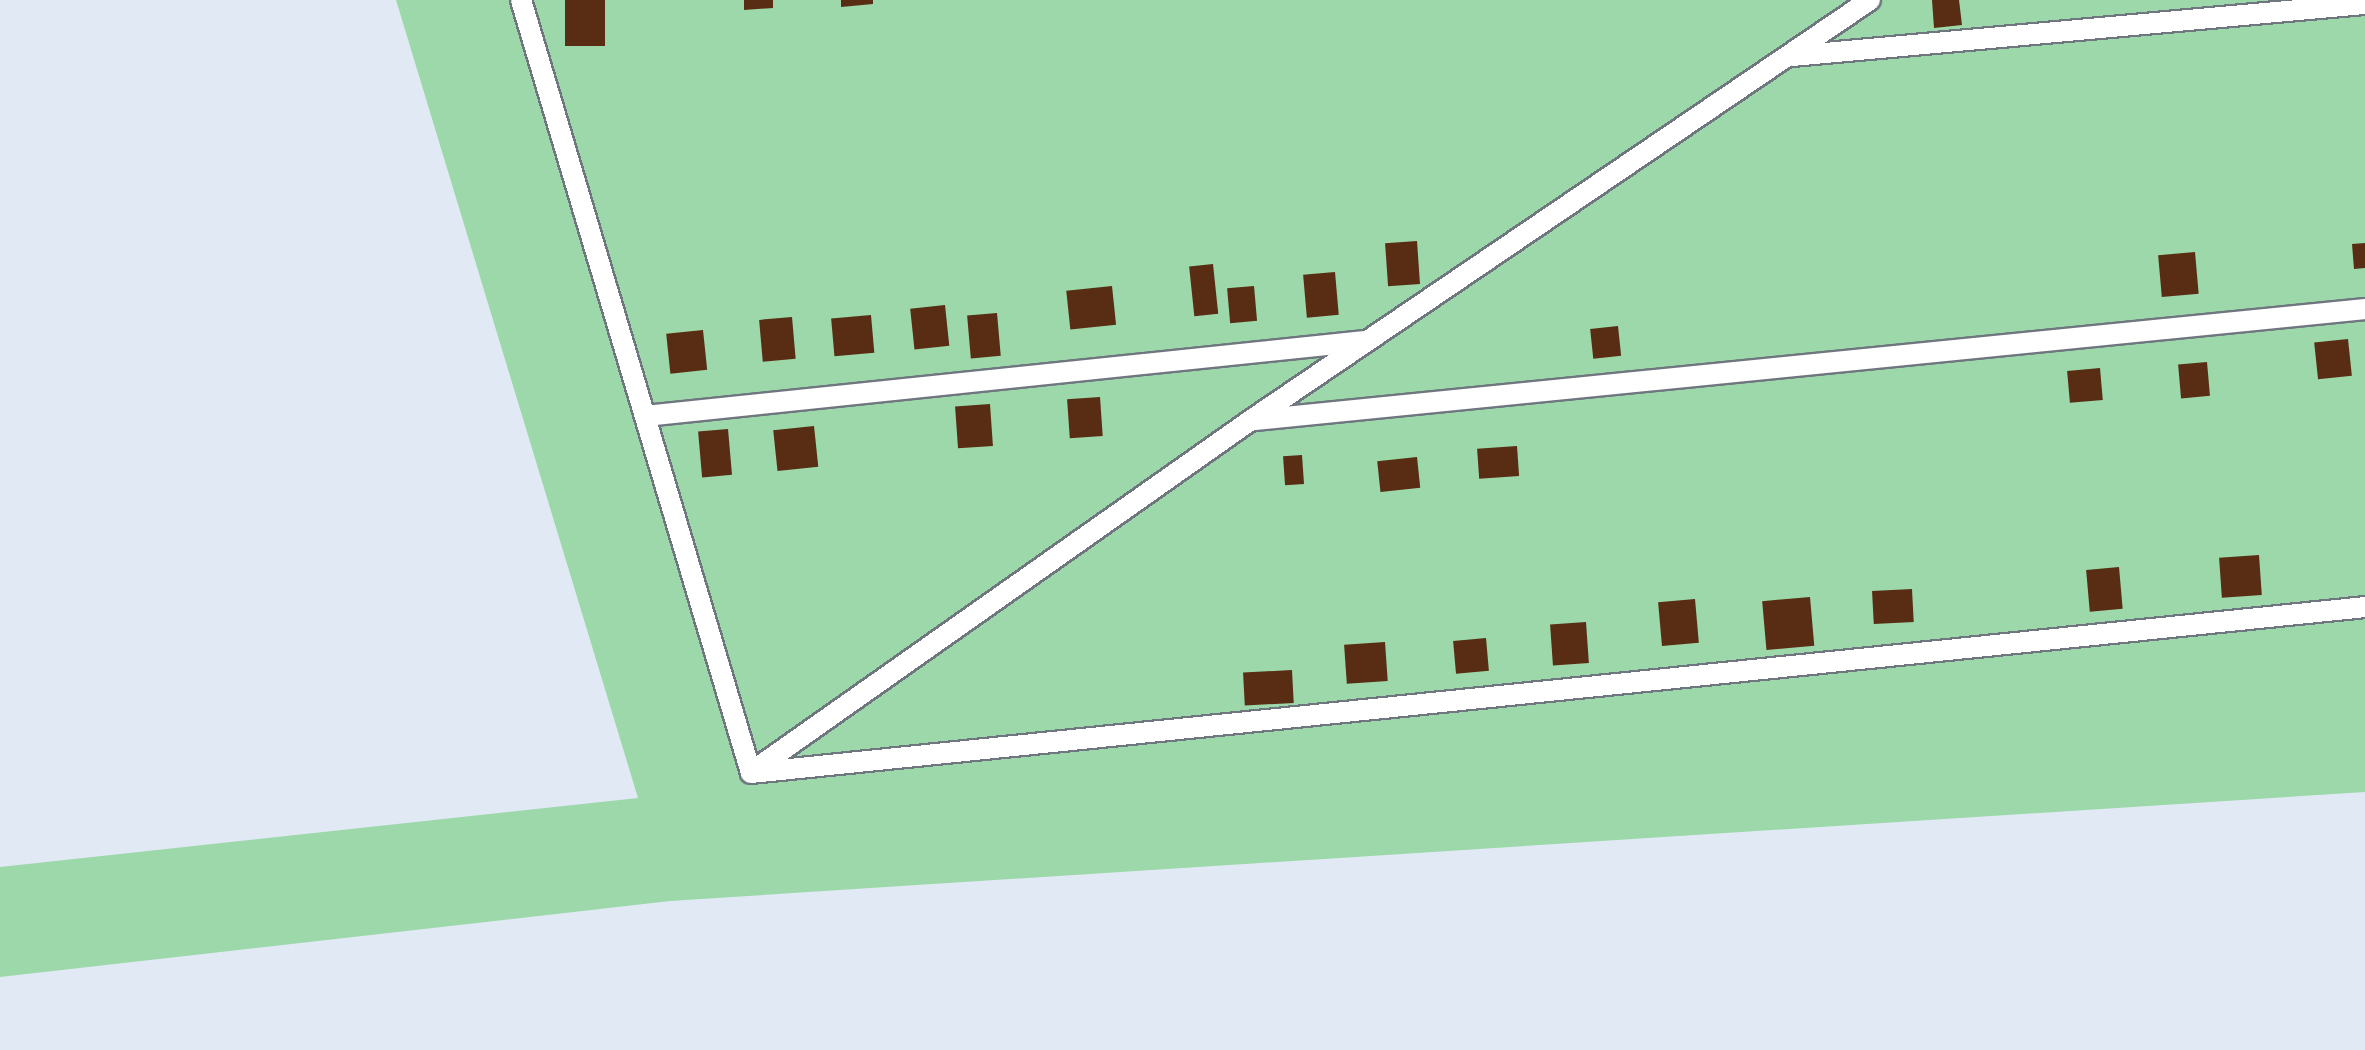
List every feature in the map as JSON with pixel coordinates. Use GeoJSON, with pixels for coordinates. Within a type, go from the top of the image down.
{"type":"FeatureCollection","features":[{"type":"Feature","properties":{"kind":"lane"},"geometry":{"type":"LineString","coordinates":[[521,0],[751,773]]}},
{"type":"Feature","properties":{"kind":"lane"},"geometry":{"type":"LineString","coordinates":[[751,773],[1251,420],[1870,0]]}},
{"type":"Feature","properties":{"kind":"lane"},"geometry":{"type":"LineString","coordinates":[[1788,56],[2365,4]]}},
{"type":"Feature","properties":{"kind":"lane"},"geometry":{"type":"LineString","coordinates":[[1251,420],[2365,309]]}},
{"type":"Feature","properties":{"kind":"lane"},"geometry":{"type":"LineString","coordinates":[[645,416],[1368,341]]}},
{"type":"Feature","properties":{"kind":"lane"},"geometry":{"type":"LineString","coordinates":[[751,773],[2365,607]]}},
{"type":"Feature","properties":{"kind":"green space"},"geometry":{"type":"Polygon","coordinates":[[[396,0],[2365,0],[2365,792],[670,901],[0,977],[0,867],[638,798],[396,0]]]}},
{"type":"Feature","properties":{"kind":"building"},"geometry":{"type":"Polygon","coordinates":[[[565,0],[605,0],[605,46],[565,46],[565,0]]]}},
{"type":"Feature","properties":{"kind":"building"},"geometry":{"type":"Polygon","coordinates":[[[744,0],[773,0],[773,8],[744,10],[744,0]]]}},
{"type":"Feature","properties":{"kind":"building"},"geometry":{"type":"Polygon","coordinates":[[[841,0],[873,0],[873,4],[841,7],[841,0]]]}},
{"type":"Feature","properties":{"kind":"building"},"geometry":{"type":"Polygon","coordinates":[[[1932,0],[1959,0],[1962,25],[1934,28],[1932,0]]]}},
{"type":"Feature","properties":{"kind":"building"},"geometry":{"type":"Polygon","coordinates":[[[1417,241],[1420,284],[1388,286],[1385,243],[1417,241]]]}},
{"type":"Feature","properties":{"kind":"building"},"geometry":{"type":"Polygon","coordinates":[[[2365,243],[2365,268],[2354,269],[2352,244],[2365,243]]]}},
{"type":"Feature","properties":{"kind":"building"},"geometry":{"type":"Polygon","coordinates":[[[2195,252],[2199,294],[2162,297],[2158,255],[2195,252]]]}},
{"type":"Feature","properties":{"kind":"building"},"geometry":{"type":"Polygon","coordinates":[[[1213,264],[1218,314],[1194,316],[1189,267],[1213,264]]]}},
{"type":"Feature","properties":{"kind":"building"},"geometry":{"type":"Polygon","coordinates":[[[1335,272],[1339,315],[1307,318],[1303,275],[1335,272]]]}},
{"type":"Feature","properties":{"kind":"building"},"geometry":{"type":"Polygon","coordinates":[[[1112,286],[1116,325],[1070,330],[1066,291],[1112,286]]]}},
{"type":"Feature","properties":{"kind":"building"},"geometry":{"type":"Polygon","coordinates":[[[1254,286],[1257,321],[1230,323],[1227,288],[1254,286]]]}},
{"type":"Feature","properties":{"kind":"building"},"geometry":{"type":"Polygon","coordinates":[[[945,305],[949,346],[914,349],[910,309],[945,305]]]}},
{"type":"Feature","properties":{"kind":"building"},"geometry":{"type":"Polygon","coordinates":[[[997,313],[1001,356],[971,358],[967,316],[997,313]]]}},
{"type":"Feature","properties":{"kind":"building"},"geometry":{"type":"Polygon","coordinates":[[[871,315],[874,353],[834,356],[831,318],[871,315]]]}},
{"type":"Feature","properties":{"kind":"building"},"geometry":{"type":"Polygon","coordinates":[[[792,317],[796,359],[763,362],[759,320],[792,317]]]}},
{"type":"Feature","properties":{"kind":"building"},"geometry":{"type":"Polygon","coordinates":[[[1618,326],[1621,356],[1593,359],[1590,329],[1618,326]]]}},
{"type":"Feature","properties":{"kind":"building"},"geometry":{"type":"Polygon","coordinates":[[[703,330],[707,370],[670,374],[666,334],[703,330]]]}},
{"type":"Feature","properties":{"kind":"building"},"geometry":{"type":"Polygon","coordinates":[[[2348,339],[2352,376],[2318,379],[2314,343],[2348,339]]]}},
{"type":"Feature","properties":{"kind":"building"},"geometry":{"type":"Polygon","coordinates":[[[2207,362],[2210,396],[2181,398],[2178,365],[2207,362]]]}},
{"type":"Feature","properties":{"kind":"building"},"geometry":{"type":"Polygon","coordinates":[[[2100,368],[2103,400],[2070,403],[2067,371],[2100,368]]]}},
{"type":"Feature","properties":{"kind":"building"},"geometry":{"type":"Polygon","coordinates":[[[1100,397],[1103,436],[1070,438],[1067,399],[1100,397]]]}},
{"type":"Feature","properties":{"kind":"building"},"geometry":{"type":"Polygon","coordinates":[[[990,404],[993,446],[958,448],[955,406],[990,404]]]}},
{"type":"Feature","properties":{"kind":"building"},"geometry":{"type":"Polygon","coordinates":[[[814,426],[818,467],[778,471],[773,430],[814,426]]]}},
{"type":"Feature","properties":{"kind":"building"},"geometry":{"type":"Polygon","coordinates":[[[728,429],[732,475],[702,477],[698,432],[728,429]]]}},
{"type":"Feature","properties":{"kind":"building"},"geometry":{"type":"Polygon","coordinates":[[[1517,446],[1519,476],[1479,479],[1477,449],[1517,446]]]}},
{"type":"Feature","properties":{"kind":"building"},"geometry":{"type":"Polygon","coordinates":[[[1302,455],[1304,484],[1285,485],[1283,456],[1302,455]]]}},
{"type":"Feature","properties":{"kind":"building"},"geometry":{"type":"Polygon","coordinates":[[[1417,457],[1420,488],[1380,492],[1377,461],[1417,457]]]}},
{"type":"Feature","properties":{"kind":"building"},"geometry":{"type":"Polygon","coordinates":[[[2259,555],[2262,595],[2222,598],[2219,558],[2259,555]]]}},
{"type":"Feature","properties":{"kind":"building"},"geometry":{"type":"Polygon","coordinates":[[[2119,567],[2123,609],[2090,612],[2086,570],[2119,567]]]}},
{"type":"Feature","properties":{"kind":"building"},"geometry":{"type":"Polygon","coordinates":[[[1912,589],[1914,622],[1874,624],[1872,591],[1912,589]]]}},
{"type":"Feature","properties":{"kind":"building"},"geometry":{"type":"Polygon","coordinates":[[[1810,597],[1814,646],[1766,650],[1762,601],[1810,597]]]}},
{"type":"Feature","properties":{"kind":"building"},"geometry":{"type":"Polygon","coordinates":[[[1695,599],[1699,643],[1662,646],[1658,602],[1695,599]]]}},
{"type":"Feature","properties":{"kind":"building"},"geometry":{"type":"Polygon","coordinates":[[[1586,622],[1589,663],[1553,665],[1550,625],[1586,622]]]}},
{"type":"Feature","properties":{"kind":"building"},"geometry":{"type":"Polygon","coordinates":[[[1486,638],[1489,671],[1456,674],[1453,641],[1486,638]]]}},
{"type":"Feature","properties":{"kind":"building"},"geometry":{"type":"Polygon","coordinates":[[[1385,642],[1388,681],[1347,684],[1344,645],[1385,642]]]}},
{"type":"Feature","properties":{"kind":"building"},"geometry":{"type":"Polygon","coordinates":[[[1292,670],[1294,703],[1245,706],[1243,673],[1292,670]]]}}]}
